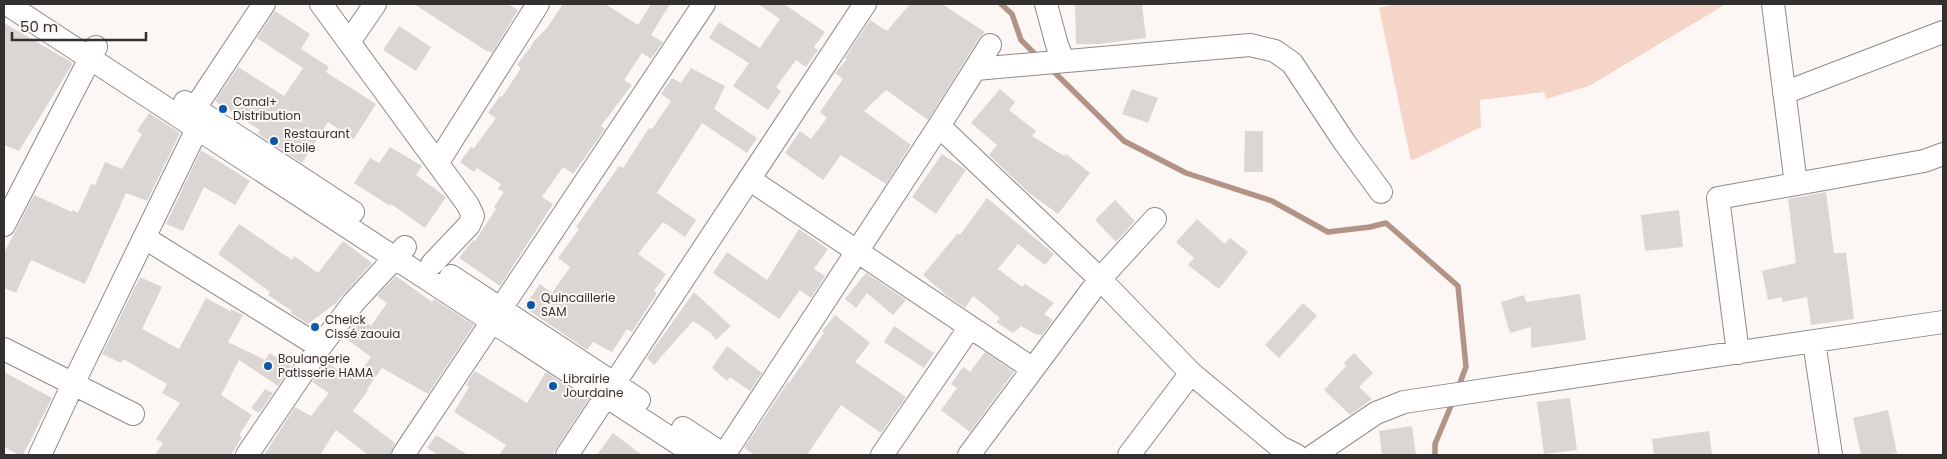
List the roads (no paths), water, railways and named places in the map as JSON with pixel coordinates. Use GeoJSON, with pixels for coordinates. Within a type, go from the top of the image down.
{"type":"FeatureCollection","features":[{"type":"Feature","properties":{"kind":"street"},"geometry":{"type":"LineString","coordinates":[[4,4],[93,53],[192,120],[401,252],[610,390],[696,455]]}},
{"type":"Feature","properties":{"kind":"street"},"geometry":{"type":"LineString","coordinates":[[34,4],[93,53]]}},
{"type":"Feature","properties":{"kind":"street"},"geometry":{"type":"LineString","coordinates":[[321,4],[438,162],[468,205],[473,216],[469,225],[432,264]]}},
{"type":"Feature","properties":{"kind":"street"},"geometry":{"type":"LineString","coordinates":[[349,42],[375,4]]}},
{"type":"Feature","properties":{"kind":"street"},"geometry":{"type":"LineString","coordinates":[[438,162],[538,4]]}},
{"type":"Feature","properties":{"kind":"street"},"geometry":{"type":"LineString","coordinates":[[403,455],[704,4]]}},
{"type":"Feature","properties":{"kind":"street"},"geometry":{"type":"LineString","coordinates":[[567,455],[865,4]]}},
{"type":"Feature","properties":{"kind":"street"},"geometry":{"type":"LineString","coordinates":[[1046,4],[1057,45],[1056,61]]}},
{"type":"Feature","properties":{"kind":"street"},"geometry":{"type":"LineString","coordinates":[[1773,4],[1796,184]]}},
{"type":"Feature","properties":{"kind":"street"},"geometry":{"type":"LineString","coordinates":[[40,455],[145,238],[192,120],[259,5]]}},
{"type":"Feature","properties":{"kind":"street"},"geometry":{"type":"LineString","coordinates":[[1784,93],[1943,32]]}},
{"type":"Feature","properties":{"kind":"street"},"geometry":{"type":"LineString","coordinates":[[610,390],[724,455],[990,45]]}},
{"type":"Feature","properties":{"kind":"street"},"geometry":{"type":"LineString","coordinates":[[976,69],[1250,45],[1275,51],[1292,63],[1345,143],[1381,192]]}},
{"type":"Feature","properties":{"kind":"street"},"geometry":{"type":"LineString","coordinates":[[4,225],[93,53]]}},
{"type":"Feature","properties":{"kind":"street"},"geometry":{"type":"LineString","coordinates":[[939,126],[1100,280],[1191,373],[1283,452]]}},
{"type":"Feature","properties":{"kind":"street"},"geometry":{"type":"LineString","coordinates":[[1738,353],[1718,198],[1924,160],[1943,154]]}},
{"type":"Feature","properties":{"kind":"street"},"geometry":{"type":"LineString","coordinates":[[750,179],[1033,369]]}},
{"type":"Feature","properties":{"kind":"street"},"geometry":{"type":"LineString","coordinates":[[974,454],[1033,369],[1100,280],[1155,219]]}},
{"type":"Feature","properties":{"kind":"street"},"geometry":{"type":"LineString","coordinates":[[145,238],[320,348]]}},
{"type":"Feature","properties":{"kind":"street"},"geometry":{"type":"LineString","coordinates":[[401,252],[432,264],[497,315]]}},
{"type":"Feature","properties":{"kind":"street"},"geometry":{"type":"LineString","coordinates":[[247,455],[354,302],[401,252]]}},
{"type":"Feature","properties":{"kind":"street"},"geometry":{"type":"LineString","coordinates":[[1314,455],[1376,413],[1404,402],[1943,322]]}},
{"type":"Feature","properties":{"kind":"street"},"geometry":{"type":"LineString","coordinates":[[882,455],[970,327]]}},
{"type":"Feature","properties":{"kind":"street"},"geometry":{"type":"LineString","coordinates":[[1814,342],[1831,455]]}},
{"type":"Feature","properties":{"kind":"street"},"geometry":{"type":"LineString","coordinates":[[4,349],[133,414]]}},
{"type":"Feature","properties":{"kind":"street"},"geometry":{"type":"LineString","coordinates":[[1129,455],[1191,373]]}},
{"type":"Feature","properties":{"kind":"waterway"},"geometry":{"type":"LineString","coordinates":[[1001,4],[1012,14],[1021,40],[1039,58]]}},
{"type":"Feature","properties":{"kind":"waterway"},"geometry":{"type":"LineString","coordinates":[[1050,68],[1124,141],[1186,173],[1272,201],[1328,232],[1386,223],[1458,286],[1466,367],[1458,388]]}},
{"type":"Feature","properties":{"kind":"waterway"},"geometry":{"type":"LineString","coordinates":[[1435,455],[1435,444],[1453,401]]}},
{"type":"Feature","properties":{"kind":"place","name":"Canal+ Distribution"},"geometry":{"type":"Point","coordinates":[223,109]}},
{"type":"Feature","properties":{"kind":"place","name":"Restaurant Etoile"},"geometry":{"type":"Point","coordinates":[274,141]}},
{"type":"Feature","properties":{"kind":"place","name":"Quincaillerie SAM"},"geometry":{"type":"Point","coordinates":[531,305]}},
{"type":"Feature","properties":{"kind":"place","name":"Cheick Cissé zaouia"},"geometry":{"type":"Point","coordinates":[315,327]}},
{"type":"Feature","properties":{"kind":"place","name":"Boulangerie Patisserie HAMA"},"geometry":{"type":"Point","coordinates":[268,366]}},
{"type":"Feature","properties":{"kind":"place","name":"Librairie Jourdaine"},"geometry":{"type":"Point","coordinates":[553,386]}}]}
